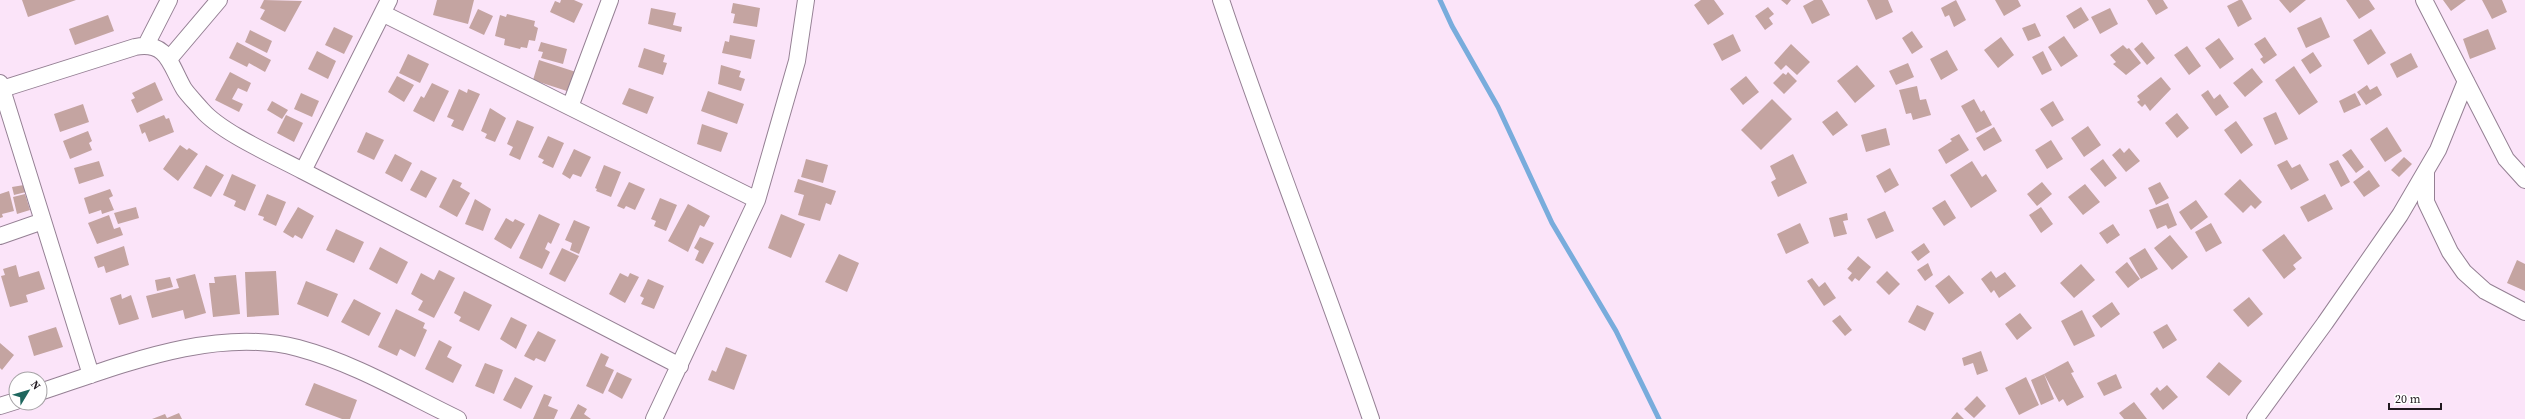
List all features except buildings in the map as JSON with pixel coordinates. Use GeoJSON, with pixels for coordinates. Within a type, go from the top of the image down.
{"type":"FeatureCollection","features":[{"type":"Feature","properties":{"kind":"street"},"geometry":{"type":"LineString","coordinates":[[146,45],[169,0]]}},
{"type":"Feature","properties":{"kind":"street"},"geometry":{"type":"LineString","coordinates":[[169,59],[219,0]]}},
{"type":"Feature","properties":{"kind":"street"},"geometry":{"type":"LineString","coordinates":[[570,107],[610,0]]}},
{"type":"Feature","properties":{"kind":"street"},"geometry":{"type":"LineString","coordinates":[[654,419],[756,200],[797,61],[806,0]]}},
{"type":"Feature","properties":{"kind":"street"},"geometry":{"type":"LineString","coordinates":[[1221,0],[1252,94],[1333,309],[1371,419]]}},
{"type":"Feature","properties":{"kind":"street"},"geometry":{"type":"LineString","coordinates":[[2424,0],[2506,159],[2525,180]]}},
{"type":"Feature","properties":{"kind":"street"},"geometry":{"type":"LineString","coordinates":[[303,171],[386,7],[570,107],[756,200]]}},
{"type":"Feature","properties":{"kind":"street"},"geometry":{"type":"LineString","coordinates":[[91,375],[1,86],[146,45],[159,48],[169,59],[185,90],[203,112],[224,128],[303,171],[680,366]]}},
{"type":"Feature","properties":{"kind":"street"},"geometry":{"type":"LineString","coordinates":[[2255,419],[2326,323],[2400,215],[2438,150],[2466,81]]}},
{"type":"Feature","properties":{"kind":"street"},"geometry":{"type":"LineString","coordinates":[[2426,171],[2426,202],[2450,252],[2464,272],[2485,291],[2525,312]]}},
{"type":"Feature","properties":{"kind":"street"},"geometry":{"type":"LineString","coordinates":[[0,236],[43,222]]}},
{"type":"Feature","properties":{"kind":"street"},"geometry":{"type":"LineString","coordinates":[[48,389],[91,375],[189,347],[224,342],[259,342],[298,348],[337,362],[458,419]]}},
{"type":"Feature","properties":{"kind":"waterway"},"geometry":{"type":"LineString","coordinates":[[1440,0],[1452,26],[1498,107],[1552,223],[1616,331],[1659,419]]}}]}
